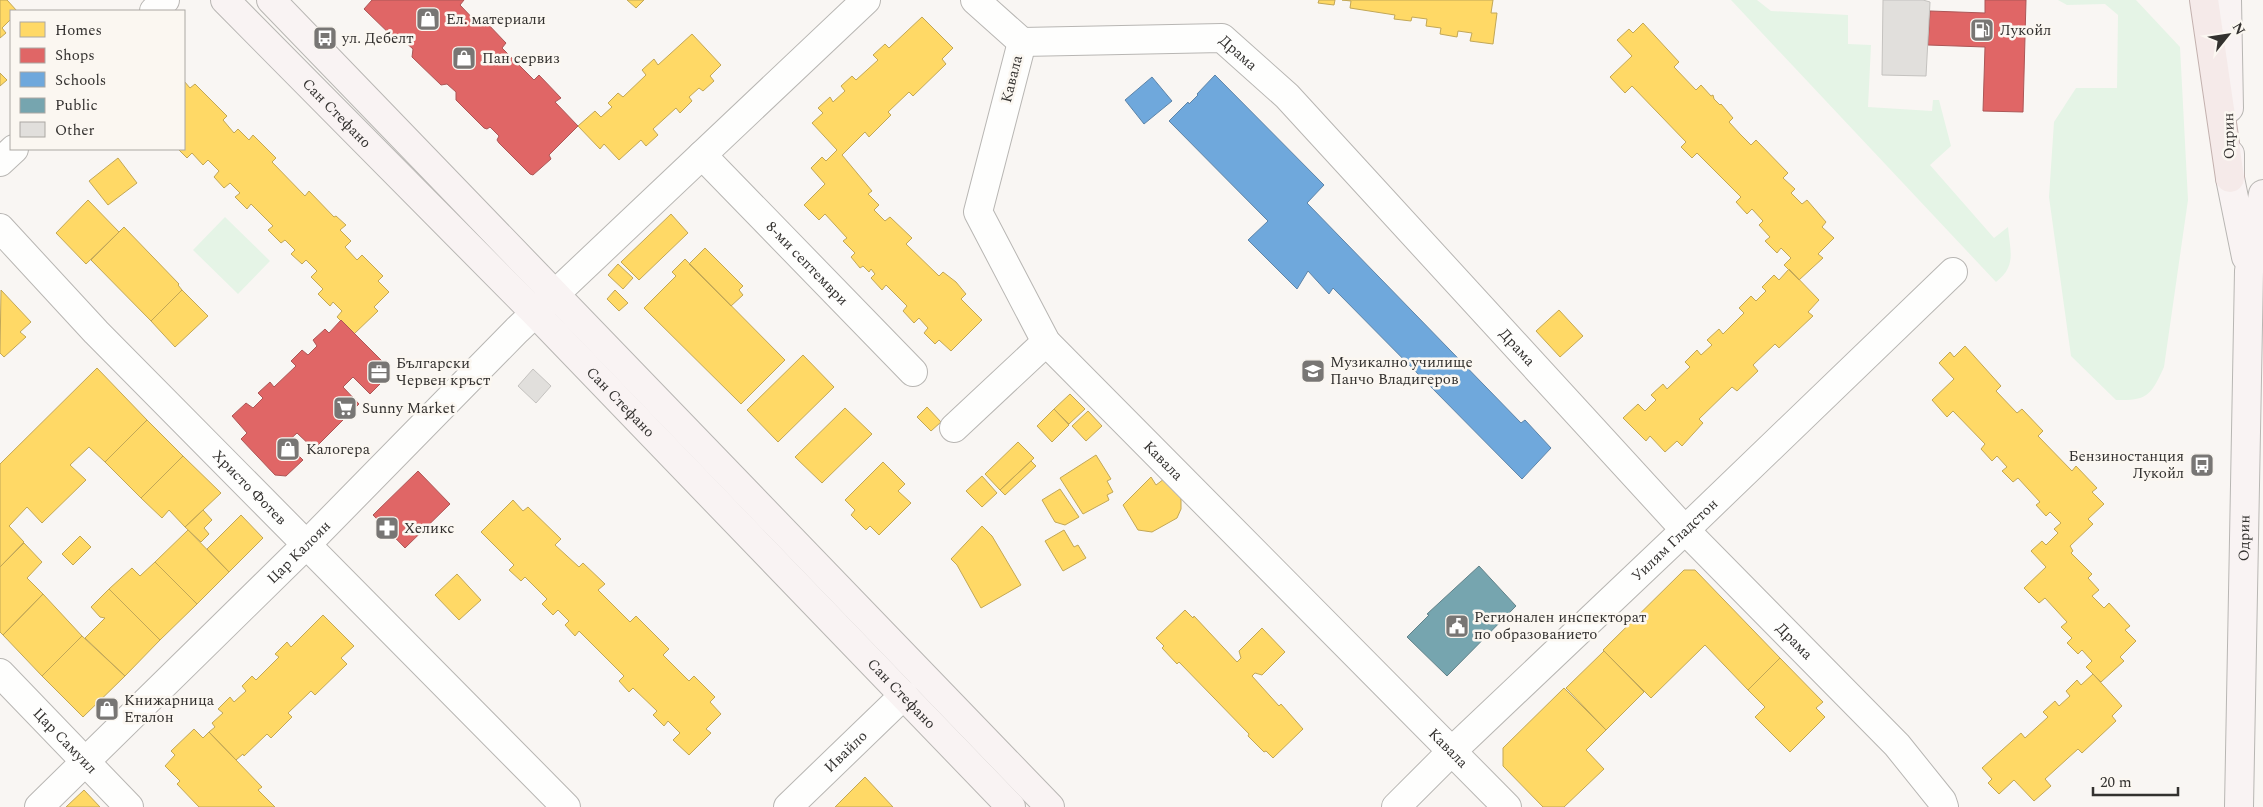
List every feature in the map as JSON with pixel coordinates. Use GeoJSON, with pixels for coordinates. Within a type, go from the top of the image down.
{"type":"FeatureCollection","features":[{"type":"Feature","properties":{"kind":"main road","name":"Сан Стефано"},"geometry":{"type":"LineString","coordinates":[[226,0],[535,313],[1011,807]]}},
{"type":"Feature","properties":{"kind":"main road","name":"Сан Стефано"},"geometry":{"type":"LineString","coordinates":[[271,0],[1050,807]]}},
{"type":"Feature","properties":{"kind":"main road"},"geometry":{"type":"LineString","coordinates":[[2204,0],[2230,178]]}},
{"type":"Feature","properties":{"kind":"main road","name":"Одрин"},"geometry":{"type":"LineString","coordinates":[[2227,0],[2230,178],[2249,271]]}},
{"type":"Feature","properties":{"kind":"main road","name":"Одрин"},"geometry":{"type":"LineString","coordinates":[[2240,807],[2249,271],[2263,194]]}},
{"type":"Feature","properties":{"kind":"street"},"geometry":{"type":"LineString","coordinates":[[155,10],[165,0]]}},
{"type":"Feature","properties":{"kind":"street","name":"Цар Калоян"},"geometry":{"type":"LineString","coordinates":[[39,807],[306,545],[535,313],[866,0]]}},
{"type":"Feature","properties":{"kind":"street"},"geometry":{"type":"LineString","coordinates":[[975,0],[1022,42]]}},
{"type":"Feature","properties":{"kind":"street","name":"Драма"},"geometry":{"type":"LineString","coordinates":[[1022,42],[1222,38],[1287,96],[1685,530],[1896,745],[1942,801],[1944,807]]}},
{"type":"Feature","properties":{"kind":"street","name":"Кавала"},"geometry":{"type":"LineString","coordinates":[[1022,42],[978,212],[1046,342],[1507,807]]}},
{"type":"Feature","properties":{"kind":"street"},"geometry":{"type":"LineString","coordinates":[[0,162],[13,150]]}},
{"type":"Feature","properties":{"kind":"street","name":"8-ми септември"},"geometry":{"type":"LineString","coordinates":[[702,155],[913,372]]}},
{"type":"Feature","properties":{"kind":"street","name":"Христо Фотев"},"geometry":{"type":"LineString","coordinates":[[0,228],[96,332],[566,807]]}},
{"type":"Feature","properties":{"kind":"street","name":"Уилям Гладстон"},"geometry":{"type":"LineString","coordinates":[[1396,807],[1452,751],[1953,272]]}},
{"type":"Feature","properties":{"kind":"street"},"geometry":{"type":"LineString","coordinates":[[954,428],[1046,342]]}},
{"type":"Feature","properties":{"kind":"street","name":"Цар Самуил"},"geometry":{"type":"LineString","coordinates":[[0,673],[130,807]]}},
{"type":"Feature","properties":{"kind":"street","name":"Ивайло"},"geometry":{"type":"LineString","coordinates":[[788,807],[904,695]]}},
{"type":"Feature","properties":{"kind":"green space"},"geometry":{"type":"Polygon","coordinates":[[[1731,0],[1757,0],[1771,11],[1848,15],[1848,44],[1871,45],[1868,107],[1932,111],[1933,100],[1939,100],[1951,146],[1930,165],[1994,238],[2008,227],[2011,258],[2010,264],[2003,276],[1996,282],[1731,0]]]}},
{"type":"Feature","properties":{"kind":"green space"},"geometry":{"type":"Polygon","coordinates":[[[2058,0],[2136,0],[2180,47],[2188,200],[2164,367],[2152,390],[2142,397],[2135,399],[2116,400],[2071,356],[2049,197],[2054,122],[2076,88],[2117,88],[2118,15],[2105,4],[2067,5],[2058,0]]]}},
{"type":"Feature","properties":{"kind":"green space"},"geometry":{"type":"Polygon","coordinates":[[[225,217],[270,261],[238,294],[193,250],[225,217]]]}},
{"type":"Feature","properties":{"kind":"building: Homes"},"geometry":{"type":"Polygon","coordinates":[[[0,0],[7,0],[16,10],[10,10],[10,20],[2,28],[6,33],[0,38],[0,0]]]}},
{"type":"Feature","properties":{"kind":"building: Homes"},"geometry":{"type":"Polygon","coordinates":[[[627,0],[644,0],[636,8],[627,0]]]}},
{"type":"Feature","properties":{"kind":"building: Homes"},"geometry":{"type":"Polygon","coordinates":[[[1319,0],[1335,0],[1334,5],[1318,3],[1319,0]]]}},
{"type":"Feature","properties":{"kind":"building: Homes"},"geometry":{"type":"Polygon","coordinates":[[[1342,0],[1493,0],[1491,13],[1497,13],[1493,44],[1470,41],[1472,33],[1458,31],[1457,37],[1440,34],[1441,28],[1426,26],[1427,19],[1412,17],[1411,21],[1394,19],[1395,15],[1350,8],[1351,1],[1342,0]]]}},
{"type":"Feature","properties":{"kind":"building: Homes"},"geometry":{"type":"Polygon","coordinates":[[[922,17],[953,48],[942,59],[946,64],[913,96],[909,92],[888,112],[891,115],[869,137],[865,132],[842,155],[872,191],[868,194],[879,205],[874,210],[885,221],[890,217],[912,238],[906,244],[939,276],[943,272],[956,282],[966,294],[961,299],[982,320],[951,351],[939,340],[935,344],[924,333],[928,328],[919,318],[914,323],[903,311],[907,306],[886,285],[882,290],[871,278],[875,274],[871,269],[869,272],[863,266],[860,268],[851,257],[855,253],[843,241],[847,238],[825,214],[819,220],[804,205],[825,184],[811,168],[822,157],[826,161],[837,150],[812,123],[823,113],[818,108],[830,97],[833,102],[845,91],[841,86],[852,76],[856,80],[878,60],[873,55],[885,44],[889,48],[922,17]]]}},
{"type":"Feature","properties":{"kind":"building: Homes"},"geometry":{"type":"Polygon","coordinates":[[[1643,23],[1679,62],[1674,67],[1696,90],[1701,85],[1711,96],[1713,95],[1714,99],[1733,118],[1729,122],[1740,134],[1751,145],[1756,140],[1788,173],[1783,178],[1795,189],[1791,193],[1802,204],[1807,200],[1826,222],[1822,227],[1834,238],[1818,254],[1823,258],[1799,280],[1784,265],[1791,258],[1781,248],[1777,253],[1765,241],[1770,237],[1759,225],[1763,221],[1752,209],[1747,214],[1736,202],[1741,197],[1697,153],[1692,158],[1681,147],[1686,142],[1632,86],[1625,93],[1610,77],[1632,56],[1617,40],[1629,29],[1633,33],[1643,23]]]}},
{"type":"Feature","properties":{"kind":"building: Homes"},"geometry":{"type":"Polygon","coordinates":[[[692,34],[721,65],[710,76],[714,81],[703,91],[699,88],[689,97],[692,101],[680,113],[676,108],[653,129],[658,135],[646,146],[641,140],[619,160],[604,144],[600,149],[578,126],[595,111],[601,117],[612,107],[608,103],[618,93],[623,97],[646,75],[642,70],[654,59],[658,65],[692,34]]]}},
{"type":"Feature","properties":{"kind":"building: Homes"},"geometry":{"type":"Polygon","coordinates":[[[0,73],[7,80],[0,86],[0,73]]]}},
{"type":"Feature","properties":{"kind":"building: Homes"},"geometry":{"type":"Polygon","coordinates":[[[185,82],[190,88],[195,84],[227,116],[223,120],[234,133],[238,129],[249,140],[253,135],[276,158],[272,162],[305,196],[309,191],[334,217],[336,216],[346,225],[340,230],[351,241],[345,247],[357,260],[362,255],[383,276],[378,281],[389,292],[374,307],[378,311],[354,334],[337,317],[342,311],[333,302],[330,306],[318,294],[323,289],[311,277],[317,271],[306,260],[302,264],[291,254],[295,250],[285,240],[281,243],[268,230],[273,226],[251,204],[247,209],[235,197],[240,193],[230,183],[224,188],[214,177],[219,171],[208,160],[203,165],[192,153],[187,158],[179,150],[185,150],[185,82]]]}},
{"type":"Feature","properties":{"kind":"building: Homes"},"geometry":{"type":"Polygon","coordinates":[[[118,158],[137,183],[108,205],[89,181],[118,158]]]}},
{"type":"Feature","properties":{"kind":"building: Homes"},"geometry":{"type":"Polygon","coordinates":[[[88,200],[119,232],[86,264],[56,233],[88,200]]]}},
{"type":"Feature","properties":{"kind":"building: Homes"},"geometry":{"type":"Polygon","coordinates":[[[671,214],[688,233],[639,280],[621,262],[671,214]]]}},
{"type":"Feature","properties":{"kind":"building: Homes"},"geometry":{"type":"Polygon","coordinates":[[[124,227],[179,284],[182,290],[151,321],[91,260],[124,227]]]}},
{"type":"Feature","properties":{"kind":"building: Homes"},"geometry":{"type":"Polygon","coordinates":[[[705,248],[743,286],[739,290],[743,295],[731,306],[689,264],[705,248]]]}},
{"type":"Feature","properties":{"kind":"building: Homes"},"geometry":{"type":"Polygon","coordinates":[[[685,259],[785,360],[741,404],[644,308],[676,276],[672,272],[685,259]]]}},
{"type":"Feature","properties":{"kind":"building: Homes"},"geometry":{"type":"Polygon","coordinates":[[[618,264],[633,278],[623,289],[608,275],[618,264]]]}},
{"type":"Feature","properties":{"kind":"building: Homes"},"geometry":{"type":"Polygon","coordinates":[[[1789,269],[1819,300],[1808,312],[1813,316],[1779,348],[1775,344],[1753,365],[1758,371],[1737,391],[1732,387],[1699,419],[1703,423],[1682,446],[1677,441],[1665,452],[1650,436],[1646,441],[1623,418],[1638,404],[1645,411],[1656,400],[1651,395],[1663,384],[1667,389],[1690,367],[1685,362],[1697,350],[1701,355],[1712,345],[1707,340],[1719,329],[1723,334],[1744,313],[1739,308],[1751,296],[1756,301],[1766,291],[1762,287],[1774,275],[1779,280],[1789,269]]]}},
{"type":"Feature","properties":{"kind":"building: Homes"},"geometry":{"type":"Polygon","coordinates":[[[1,290],[31,322],[20,332],[26,337],[4,357],[0,353],[1,290]]]}},
{"type":"Feature","properties":{"kind":"building: Homes"},"geometry":{"type":"Polygon","coordinates":[[[182,290],[208,316],[175,347],[151,321],[182,290]]]}},
{"type":"Feature","properties":{"kind":"building: Homes"},"geometry":{"type":"Polygon","coordinates":[[[615,290],[628,303],[619,311],[607,299],[615,290]]]}},
{"type":"Feature","properties":{"kind":"building: Homes"},"geometry":{"type":"Polygon","coordinates":[[[1559,310],[1583,336],[1560,357],[1536,331],[1559,310]]]}},
{"type":"Feature","properties":{"kind":"building: Homes"},"geometry":{"type":"Polygon","coordinates":[[[1965,346],[2001,386],[1996,391],[2017,413],[2022,409],[2043,431],[2038,436],[2072,471],[2076,466],[2097,488],[2092,492],[2104,504],[2088,519],[2093,524],[2070,546],[2073,551],[2071,553],[2092,574],[2088,578],[2099,590],[2092,596],[2104,608],[2109,603],[2130,626],[2125,630],[2136,641],[2120,657],[2124,661],[2101,682],[2086,667],[2092,661],[2082,650],[2078,654],[2067,643],[2072,638],[2061,627],[2067,622],[2045,598],[2039,603],[2024,588],[2046,567],[2031,551],[2042,541],[2046,545],[2058,533],[2054,529],[2061,523],[2050,512],[2046,516],[2036,505],[2040,502],[2018,478],[2013,482],[2002,471],[2007,467],[1997,456],[1992,461],[1981,449],[1985,444],[1953,411],[1947,417],[1932,400],[1954,379],[1939,363],[1950,352],[1954,357],[1965,346]]]}},
{"type":"Feature","properties":{"kind":"building: Homes"},"geometry":{"type":"Polygon","coordinates":[[[803,355],[834,387],[778,442],[747,410],[803,355]]]}},
{"type":"Feature","properties":{"kind":"building: Homes"},"geometry":{"type":"Polygon","coordinates":[[[97,368],[147,420],[105,462],[89,447],[70,465],[86,480],[42,523],[27,507],[9,526],[24,542],[0,567],[0,464],[97,368]]]}},
{"type":"Feature","properties":{"kind":"building: Homes"},"geometry":{"type":"Polygon","coordinates":[[[1070,394],[1085,409],[1069,424],[1054,409],[1070,394]]]}},
{"type":"Feature","properties":{"kind":"building: Homes"},"geometry":{"type":"Polygon","coordinates":[[[927,407],[941,422],[931,431],[917,417],[927,407]]]}},
{"type":"Feature","properties":{"kind":"building: Homes"},"geometry":{"type":"Polygon","coordinates":[[[845,408],[872,434],[822,483],[795,457],[845,408]]]}},
{"type":"Feature","properties":{"kind":"building: Homes"},"geometry":{"type":"Polygon","coordinates":[[[1054,409],[1069,425],[1052,442],[1037,426],[1054,409]]]}},
{"type":"Feature","properties":{"kind":"building: Homes"},"geometry":{"type":"Polygon","coordinates":[[[1088,411],[1102,426],[1086,441],[1072,426],[1088,411]]]}},
{"type":"Feature","properties":{"kind":"building: Homes"},"geometry":{"type":"Polygon","coordinates":[[[147,420],[183,456],[141,498],[105,462],[147,420]]]}},
{"type":"Feature","properties":{"kind":"building: Homes"},"geometry":{"type":"Polygon","coordinates":[[[1018,442],[1034,458],[1000,490],[985,474],[1018,442]]]}},
{"type":"Feature","properties":{"kind":"building: Homes"},"geometry":{"type":"Polygon","coordinates":[[[1096,455],[1111,479],[1107,481],[1113,492],[1107,495],[1109,500],[1083,514],[1060,478],[1096,455]]]}},
{"type":"Feature","properties":{"kind":"building: Homes"},"geometry":{"type":"Polygon","coordinates":[[[183,456],[221,493],[185,527],[169,510],[162,518],[141,498],[183,456]]]}},
{"type":"Feature","properties":{"kind":"building: Homes"},"geometry":{"type":"Polygon","coordinates":[[[1031,461],[1036,466],[1005,495],[1000,490],[1031,461]]]}},
{"type":"Feature","properties":{"kind":"building: Homes"},"geometry":{"type":"Polygon","coordinates":[[[883,462],[905,484],[898,491],[911,503],[879,535],[870,526],[866,530],[851,515],[855,510],[845,500],[883,462]]]}},
{"type":"Feature","properties":{"kind":"building: Homes"},"geometry":{"type":"Polygon","coordinates":[[[982,476],[997,493],[982,507],[966,491],[982,476]]]}},
{"type":"Feature","properties":{"kind":"building: Homes"},"geometry":{"type":"Polygon","coordinates":[[[1151,477],[1156,485],[1164,479],[1181,498],[1181,509],[1177,518],[1152,532],[1138,530],[1123,505],[1151,477]]]}},
{"type":"Feature","properties":{"kind":"building: Homes"},"geometry":{"type":"Polygon","coordinates":[[[1060,489],[1079,517],[1065,525],[1055,522],[1042,500],[1060,489]]]}},
{"type":"Feature","properties":{"kind":"building: Homes"},"geometry":{"type":"Polygon","coordinates":[[[513,500],[523,511],[528,507],[561,539],[555,545],[579,567],[583,563],[605,584],[598,590],[630,622],[636,616],[669,649],[663,655],[689,681],[694,676],[715,697],[710,702],[721,714],[706,729],[711,733],[689,755],[673,740],[680,733],[668,721],[664,726],[653,715],[657,711],[633,688],[629,692],[619,681],[624,676],[579,631],[575,636],[565,625],[569,621],[558,610],[553,615],[542,604],[547,599],[525,577],[521,581],[509,570],[514,565],[481,532],[513,500]]]}},
{"type":"Feature","properties":{"kind":"building: Homes"},"geometry":{"type":"Polygon","coordinates":[[[203,510],[212,520],[204,528],[209,534],[201,542],[185,527],[203,510]]]}},
{"type":"Feature","properties":{"kind":"building: Homes"},"geometry":{"type":"Polygon","coordinates":[[[241,515],[263,538],[229,572],[207,549],[241,515]]]}},
{"type":"Feature","properties":{"kind":"building: Homes"},"geometry":{"type":"Polygon","coordinates":[[[982,526],[992,536],[1021,585],[981,608],[957,565],[951,559],[982,526]]]}},
{"type":"Feature","properties":{"kind":"building: Homes"},"geometry":{"type":"Polygon","coordinates":[[[188,530],[229,572],[197,604],[155,562],[188,530]]]}},
{"type":"Feature","properties":{"kind":"building: Homes"},"geometry":{"type":"Polygon","coordinates":[[[1064,530],[1074,547],[1078,545],[1086,558],[1063,571],[1045,541],[1064,530]]]}},
{"type":"Feature","properties":{"kind":"building: Homes"},"geometry":{"type":"Polygon","coordinates":[[[80,536],[91,547],[73,565],[62,554],[80,536]]]}},
{"type":"Feature","properties":{"kind":"building: Homes"},"geometry":{"type":"Polygon","coordinates":[[[24,543],[42,562],[27,578],[43,594],[3,635],[0,632],[0,567],[24,543]]]}},
{"type":"Feature","properties":{"kind":"building: Homes"},"geometry":{"type":"Polygon","coordinates":[[[155,562],[197,604],[160,640],[109,589],[132,568],[140,576],[155,562]]]}},
{"type":"Feature","properties":{"kind":"building: Homes"},"geometry":{"type":"Polygon","coordinates":[[[1684,570],[1695,570],[1780,658],[1748,690],[1705,645],[1651,698],[1603,650],[1684,570]]]}},
{"type":"Feature","properties":{"kind":"building: Homes"},"geometry":{"type":"Polygon","coordinates":[[[457,574],[481,600],[459,620],[435,595],[457,574]]]}},
{"type":"Feature","properties":{"kind":"building: Homes"},"geometry":{"type":"Polygon","coordinates":[[[109,589],[160,640],[125,676],[85,638],[105,618],[100,617],[91,607],[109,589]]]}},
{"type":"Feature","properties":{"kind":"building: Homes"},"geometry":{"type":"Polygon","coordinates":[[[43,594],[82,636],[42,676],[3,635],[43,594]]]}},
{"type":"Feature","properties":{"kind":"building: Homes"},"geometry":{"type":"Polygon","coordinates":[[[1185,610],[1193,618],[1194,616],[1237,662],[1241,658],[1239,651],[1262,628],[1285,652],[1262,675],[1255,673],[1252,676],[1303,729],[1273,758],[1248,736],[1249,734],[1179,662],[1177,664],[1162,648],[1164,646],[1156,638],[1185,610]]]}},
{"type":"Feature","properties":{"kind":"building: Homes"},"geometry":{"type":"Polygon","coordinates":[[[323,615],[354,646],[341,658],[347,664],[315,695],[311,691],[288,713],[292,717],[271,738],[267,734],[244,756],[243,754],[236,760],[209,732],[215,727],[212,723],[223,713],[218,709],[230,697],[234,702],[246,691],[242,686],[252,676],[256,680],[279,657],[275,654],[287,642],[291,647],[323,615]]]}},
{"type":"Feature","properties":{"kind":"building: Homes"},"geometry":{"type":"Polygon","coordinates":[[[82,636],[125,676],[83,717],[42,676],[82,636]]]}},
{"type":"Feature","properties":{"kind":"building: Homes"},"geometry":{"type":"Polygon","coordinates":[[[1604,651],[1644,692],[1606,730],[1566,688],[1604,651]]]}},
{"type":"Feature","properties":{"kind":"building: Homes"},"geometry":{"type":"Polygon","coordinates":[[[1780,658],[1823,702],[1816,708],[1825,717],[1790,752],[1755,717],[1765,707],[1748,690],[1780,658]]]}},
{"type":"Feature","properties":{"kind":"building: Homes"},"geometry":{"type":"Polygon","coordinates":[[[2093,674],[2122,706],[2112,716],[2116,721],[2082,753],[2078,749],[2045,779],[2051,786],[2034,801],[2014,780],[1999,794],[1988,783],[1992,779],[1982,768],[2021,733],[2025,738],[2048,717],[2043,712],[2055,701],[2059,706],[2070,696],[2066,691],[2077,680],[2081,685],[2093,674]]]}},
{"type":"Feature","properties":{"kind":"building: Homes"},"geometry":{"type":"Polygon","coordinates":[[[1564,688],[1606,730],[1586,750],[1604,769],[1564,807],[1543,807],[1503,766],[1503,748],[1564,688]]]}},
{"type":"Feature","properties":{"kind":"building: Homes"},"geometry":{"type":"Polygon","coordinates":[[[194,729],[203,738],[209,732],[262,787],[258,790],[275,807],[199,807],[177,784],[180,781],[165,766],[175,755],[171,751],[194,729]]]}},
{"type":"Feature","properties":{"kind":"building: Homes"},"geometry":{"type":"Polygon","coordinates":[[[865,777],[893,807],[835,807],[865,777]]]}},
{"type":"Feature","properties":{"kind":"building: Homes"},"geometry":{"type":"Polygon","coordinates":[[[84,790],[100,807],[66,807],[84,790]]]}},
{"type":"Feature","properties":{"kind":"building: Shops"},"geometry":{"type":"Polygon","coordinates":[[[372,0],[464,0],[460,5],[480,26],[485,21],[506,43],[502,48],[534,80],[539,75],[561,98],[555,102],[578,126],[549,155],[551,159],[533,175],[530,174],[499,143],[497,140],[499,136],[490,127],[484,128],[456,100],[456,92],[447,84],[441,85],[412,57],[413,49],[404,41],[398,42],[364,9],[372,0]]]}},
{"type":"Feature","properties":{"kind":"building: Shops"},"geometry":{"type":"Polygon","coordinates":[[[1985,0],[2026,0],[2023,112],[1983,111],[1985,47],[1928,45],[1930,11],[1985,13],[1985,0]]]}},
{"type":"Feature","properties":{"kind":"building: Shops"},"geometry":{"type":"Polygon","coordinates":[[[341,320],[386,365],[387,377],[370,394],[353,377],[343,387],[359,404],[314,449],[297,433],[286,443],[303,460],[286,476],[275,475],[241,439],[247,433],[232,416],[246,403],[253,408],[263,398],[258,393],[270,382],[274,387],[296,366],[291,361],[302,350],[308,355],[317,346],[313,340],[325,329],[329,333],[341,320]]]}},
{"type":"Feature","properties":{"kind":"building: Shops"},"geometry":{"type":"Polygon","coordinates":[[[418,471],[450,504],[405,548],[373,515],[418,471]]]}},
{"type":"Feature","properties":{"kind":"building: Schools"},"geometry":{"type":"Polygon","coordinates":[[[1215,75],[1324,185],[1307,203],[1521,423],[1525,420],[1551,448],[1522,479],[1333,288],[1329,294],[1308,271],[1297,289],[1248,240],[1268,221],[1169,121],[1198,95],[1215,75]]]}},
{"type":"Feature","properties":{"kind":"building: Schools"},"geometry":{"type":"Polygon","coordinates":[[[1152,77],[1172,101],[1144,124],[1125,100],[1152,77]]]}},
{"type":"Feature","properties":{"kind":"building: Public","name":"Регионален инспекторат по образованието"},"geometry":{"type":"Polygon","coordinates":[[[1479,566],[1516,606],[1447,676],[1407,637],[1429,615],[1427,614],[1479,566]]]}},
{"type":"Feature","properties":{"kind":"building: Other"},"geometry":{"type":"Polygon","coordinates":[[[1883,0],[1923,0],[1930,2],[1926,76],[1882,75],[1883,0]]]}},
{"type":"Feature","properties":{"kind":"building: Other"},"geometry":{"type":"Polygon","coordinates":[[[533,369],[551,386],[536,403],[518,386],[533,369]]]}},
{"type":"Feature","properties":{"kind":"place","name":"Ел. материали"},"geometry":{"type":"Point","coordinates":[428,19]}},
{"type":"Feature","properties":{"kind":"place","name":"Лукойл"},"geometry":{"type":"Point","coordinates":[1982,30]}},
{"type":"Feature","properties":{"kind":"place","name":"ул. Дебелт"},"geometry":{"type":"Point","coordinates":[325,38]}},
{"type":"Feature","properties":{"kind":"place","name":"Пан сервиз"},"geometry":{"type":"Point","coordinates":[464,58]}},
{"type":"Feature","properties":{"kind":"place","name":"Музикално училище Панчо Владигеров"},"geometry":{"type":"Point","coordinates":[1313,371]}},
{"type":"Feature","properties":{"kind":"place","name":"Български Червен кръст"},"geometry":{"type":"Point","coordinates":[379,372]}},
{"type":"Feature","properties":{"kind":"place","name":"Sunny Market"},"geometry":{"type":"Point","coordinates":[345,408]}},
{"type":"Feature","properties":{"kind":"place","name":"Калогера"},"geometry":{"type":"Point","coordinates":[288,449]}},
{"type":"Feature","properties":{"kind":"place","name":"Бензиностанция Лукойл"},"geometry":{"type":"Point","coordinates":[2202,465]}},
{"type":"Feature","properties":{"kind":"place","name":"Хеликс"},"geometry":{"type":"Point","coordinates":[387,528]}},
{"type":"Feature","properties":{"kind":"place","name":"Регионален инспекторат по образованието"},"geometry":{"type":"Point","coordinates":[1457,626]}},
{"type":"Feature","properties":{"kind":"place","name":"Книжарница Еталон"},"geometry":{"type":"Point","coordinates":[107,709]}}]}
